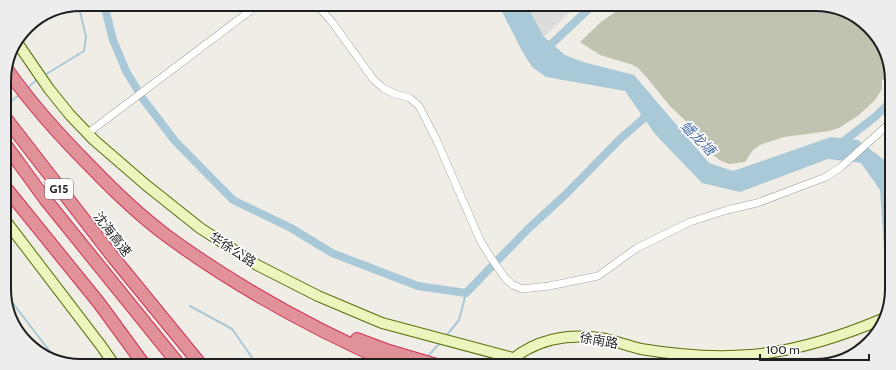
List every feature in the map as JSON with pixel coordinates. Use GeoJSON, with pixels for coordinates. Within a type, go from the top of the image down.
{"type":"FeatureCollection","features":[{"type":"Feature","properties":{"kind":"highway"},"geometry":{"type":"LineString","coordinates":[[11,76],[31,102],[72,148],[117,194],[166,235],[220,272],[310,325],[387,356],[403,359]]}},
{"type":"Feature","properties":{"kind":"highway","name":"沈海高速"},"geometry":{"type":"LineString","coordinates":[[11,124],[113,257],[196,359]]}},
{"type":"Feature","properties":{"kind":"highway","name":"G15"},"geometry":{"type":"LineString","coordinates":[[11,152],[45,199],[174,359]]}},
{"type":"Feature","properties":{"kind":"highway"},"geometry":{"type":"LineString","coordinates":[[11,194],[145,359]]}},
{"type":"Feature","properties":{"kind":"highway"},"geometry":{"type":"LineString","coordinates":[[387,356],[390,359]]}},
{"type":"Feature","properties":{"kind":"street"},"geometry":{"type":"LineString","coordinates":[[88,133],[250,11]]}},
{"type":"Feature","properties":{"kind":"street"},"geometry":{"type":"LineString","coordinates":[[322,11],[374,79],[384,88],[395,94],[410,98],[419,106],[431,127],[480,240],[489,256],[513,285],[528,289],[592,278],[602,274],[637,248],[681,226],[712,214],[757,203],[826,177],[846,163],[885,128]]}},
{"type":"Feature","properties":{"kind":"street","name":"华徐公路"},"geometry":{"type":"LineString","coordinates":[[20,47],[49,89],[70,115],[88,133],[146,185],[200,228],[257,265],[318,296],[382,323],[513,358]]}},
{"type":"Feature","properties":{"kind":"street"},"geometry":{"type":"LineString","coordinates":[[11,228],[111,359]]}},
{"type":"Feature","properties":{"kind":"street","name":"徐南路"},"geometry":{"type":"LineString","coordinates":[[513,358],[538,343],[555,338],[572,336],[606,339],[640,348],[676,354],[713,356],[750,355],[785,350],[820,342],[854,331],[878,320]]}},
{"type":"Feature","properties":{"kind":"shaded area"},"geometry":{"type":"Polygon","coordinates":[[[530,11],[571,11],[544,37],[530,11]]]}},
{"type":"Feature","properties":{"kind":"shaded area"},"geometry":{"type":"Polygon","coordinates":[[[617,11],[829,12],[850,20],[865,31],[871,38],[880,54],[883,63],[885,79],[882,79],[882,89],[875,100],[859,115],[839,128],[829,131],[784,137],[760,145],[753,150],[745,162],[729,164],[721,161],[707,151],[695,130],[669,105],[638,68],[633,65],[600,55],[580,42],[602,21],[617,11]]]}},
{"type":"Feature","properties":{"kind":"water"},"geometry":{"type":"Polygon","coordinates":[[[502,11],[530,11],[544,37],[565,55],[583,62],[634,75],[709,163],[733,171],[831,137],[858,140],[885,161],[885,264],[880,190],[861,163],[828,159],[740,192],[702,183],[655,134],[625,91],[546,77],[532,67],[502,11]]]}},
{"type":"Feature","properties":{"kind":"waterway"},"geometry":{"type":"LineString","coordinates":[[43,76],[84,51],[86,37],[80,11]]}},
{"type":"Feature","properties":{"kind":"waterway"},"geometry":{"type":"LineString","coordinates":[[106,11],[113,40],[126,71],[143,99],[175,141],[233,200],[291,228],[332,253],[418,286],[466,293],[528,229],[565,195],[620,139],[643,119],[648,108]]}},
{"type":"Feature","properties":{"kind":"waterway"},"geometry":{"type":"LineString","coordinates":[[544,51],[587,11]]}},
{"type":"Feature","properties":{"kind":"waterway"},"geometry":{"type":"LineString","coordinates":[[26,89],[38,79]]}},
{"type":"Feature","properties":{"kind":"waterway"},"geometry":{"type":"LineString","coordinates":[[11,101],[19,95]]}},
{"type":"Feature","properties":{"kind":"waterway"},"geometry":{"type":"LineString","coordinates":[[839,145],[876,116],[885,107]]}},
{"type":"Feature","properties":{"kind":"waterway"},"geometry":{"type":"LineString","coordinates":[[446,336],[459,320],[466,293]]}},
{"type":"Feature","properties":{"kind":"waterway"},"geometry":{"type":"LineString","coordinates":[[13,303],[51,352]]}},
{"type":"Feature","properties":{"kind":"waterway"},"geometry":{"type":"LineString","coordinates":[[190,306],[232,329],[253,359]]}},
{"type":"Feature","properties":{"kind":"waterway"},"geometry":{"type":"LineString","coordinates":[[427,357],[440,343]]}},
{"type":"Feature","properties":{"kind":"water label","name":"蟠龙塘"},"geometry":{"type":"Point","coordinates":[698,138]}}]}
